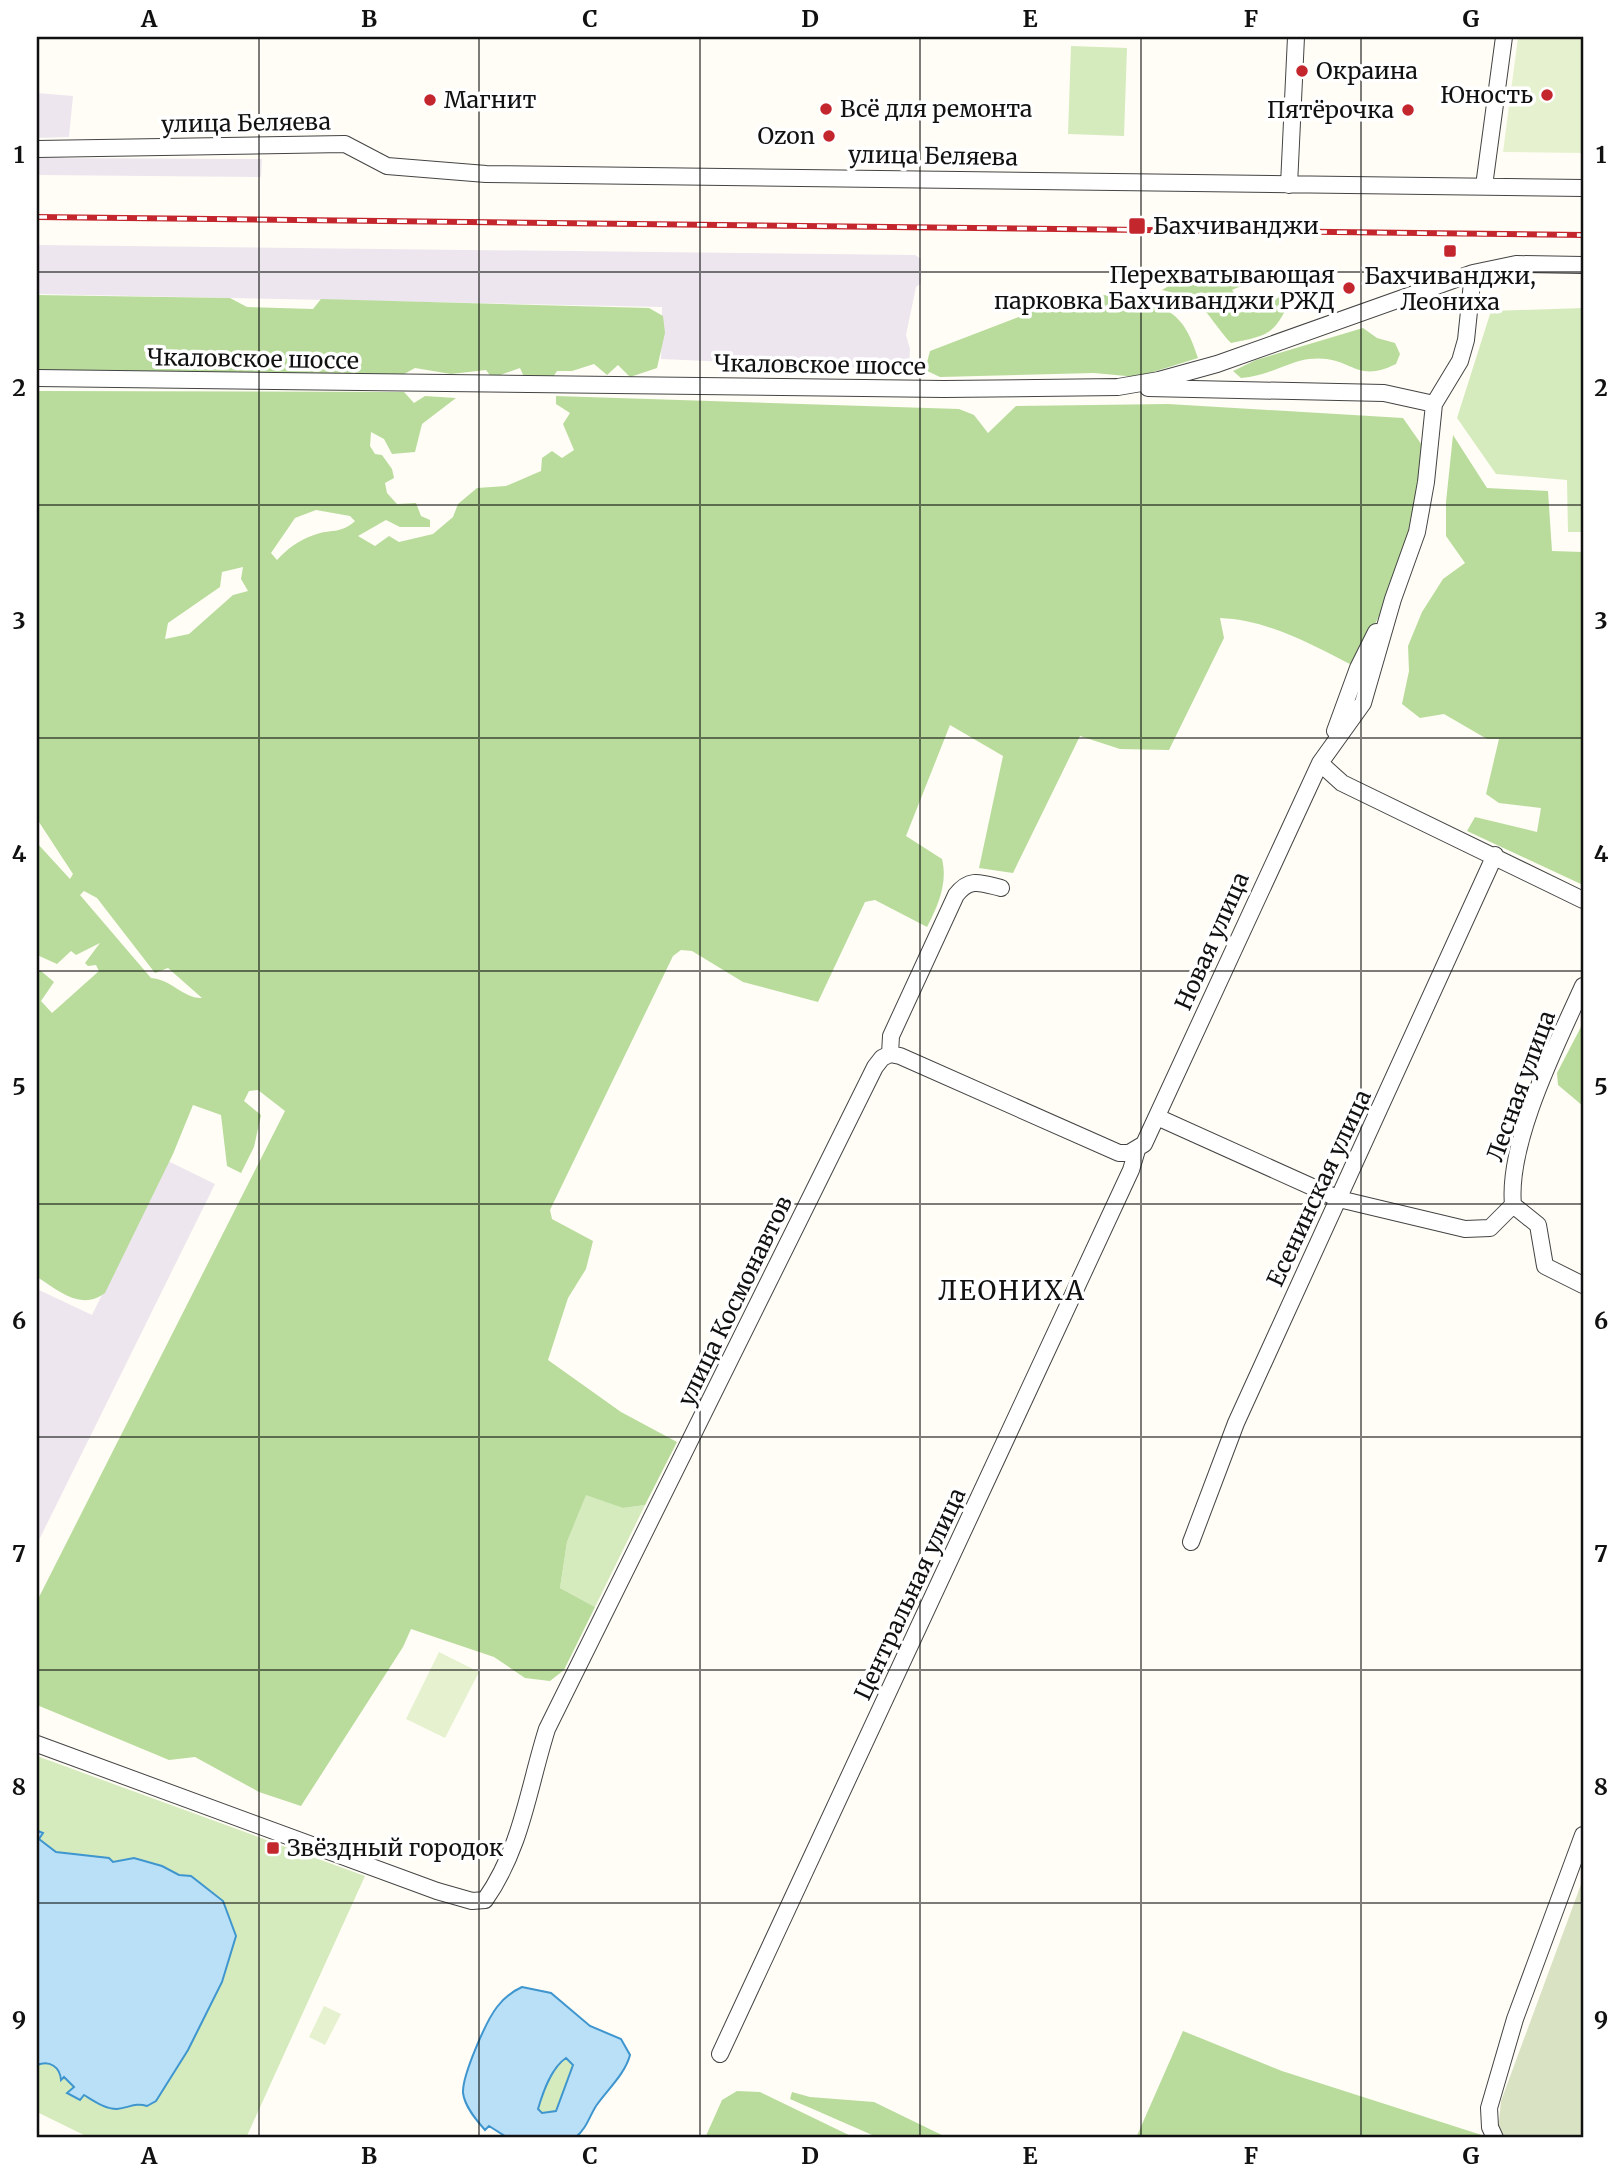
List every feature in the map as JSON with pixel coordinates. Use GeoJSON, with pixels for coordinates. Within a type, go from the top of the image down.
{"type":"FeatureCollection","features":[{"type":"Feature","properties":{"kind":"street"},"geometry":{"type":"LineString","coordinates":[[1289,185],[1296,37]]}},
{"type":"Feature","properties":{"kind":"street"},"geometry":{"type":"LineString","coordinates":[[1484,186],[1504,37]]}},
{"type":"Feature","properties":{"kind":"street","name":"улица Беляева"},"geometry":{"type":"LineString","coordinates":[[37,149],[345,144],[372,155],[387,166],[486,174],[1583,188]]}},
{"type":"Feature","properties":{"kind":"street","name":"Чкаловское шоссе"},"geometry":{"type":"LineString","coordinates":[[37,378],[944,389],[1118,387],[1159,380],[1217,364],[1473,273],[1516,264],[1583,265]]}},
{"type":"Feature","properties":{"kind":"street"},"geometry":{"type":"LineString","coordinates":[[1118,387],[1384,393],[1434,404],[1460,361],[1471,311],[1473,273]]}},
{"type":"Feature","properties":{"kind":"street"},"geometry":{"type":"LineString","coordinates":[[1217,364],[1222,391]]}},
{"type":"Feature","properties":{"kind":"street","name":"Новая улица"},"geometry":{"type":"LineString","coordinates":[[1136,1150],[1144,1144],[1157,1117],[1324,756],[1363,702],[1392,599],[1417,532],[1434,404]]}},
{"type":"Feature","properties":{"kind":"street"},"geometry":{"type":"LineString","coordinates":[[1324,756],[1342,783],[1583,900]]}},
{"type":"Feature","properties":{"kind":"street","name":"Есенинская улица"},"geometry":{"type":"LineString","coordinates":[[1191,1542],[1236,1423],[1495,855]]}},
{"type":"Feature","properties":{"kind":"street","name":"улица Космонавтов"},"geometry":{"type":"LineString","coordinates":[[37,1744],[472,1901],[485,1900],[501,1877],[518,1839],[531,1779],[547,1729],[874,1067],[890,1054],[891,1036],[956,895],[964,885],[974,881],[1001,888]]}},
{"type":"Feature","properties":{"kind":"street","name":"Лесная улица"},"geometry":{"type":"LineString","coordinates":[[1513,1205],[1512,1174],[1533,1104],[1583,986]]}},
{"type":"Feature","properties":{"kind":"street"},"geometry":{"type":"LineString","coordinates":[[890,1054],[900,1056],[1096,1145],[1119,1153],[1136,1150]]}},
{"type":"Feature","properties":{"kind":"street"},"geometry":{"type":"LineString","coordinates":[[1157,1117],[1339,1199],[1465,1229],[1490,1228],[1513,1205],[1538,1225],[1545,1265],[1583,1286]]}},
{"type":"Feature","properties":{"kind":"street","name":"Центральная улица"},"geometry":{"type":"LineString","coordinates":[[720,2054],[1132,1170],[1136,1150]]}},
{"type":"Feature","properties":{"kind":"street"},"geometry":{"type":"LineString","coordinates":[[1496,2138],[1490,2127],[1489,2108],[1515,2020],[1583,1835]]}},
{"type":"Feature","properties":{"kind":"shaded area"},"geometry":{"type":"Polygon","coordinates":[[[37,93],[73,96],[69,137],[37,138],[37,93]]]}},
{"type":"Feature","properties":{"kind":"shaded area"},"geometry":{"type":"Polygon","coordinates":[[[37,158],[262,159],[261,177],[38,175],[37,158]]]}},
{"type":"Feature","properties":{"kind":"shaded area"},"geometry":{"type":"Polygon","coordinates":[[[37,245],[915,255],[921,259],[921,283],[916,287],[906,335],[910,349],[909,370],[661,359],[662,307],[37,294],[37,245]]]}},
{"type":"Feature","properties":{"kind":"shaded area"},"geometry":{"type":"Polygon","coordinates":[[[168,1161],[215,1184],[37,1544],[37,1289],[92,1315],[168,1161]]]}},
{"type":"Feature","properties":{"kind":"green space","name":"Юность"},"geometry":{"type":"Polygon","coordinates":[[[1518,37],[1583,37],[1583,153],[1503,152],[1518,37]]]}},
{"type":"Feature","properties":{"kind":"green space"},"geometry":{"type":"Polygon","coordinates":[[[1071,46],[1127,48],[1124,136],[1068,134],[1071,46]]]}},
{"type":"Feature","properties":{"kind":"green space"},"geometry":{"type":"Polygon","coordinates":[[[1285,272],[1271,281],[1232,290],[1238,298],[1255,307],[1280,297],[1288,304],[1272,329],[1251,339],[1231,343],[1197,303],[1162,290],[1189,274],[1285,272]]]}},
{"type":"Feature","properties":{"kind":"green space"},"geometry":{"type":"Polygon","coordinates":[[[37,295],[230,298],[247,307],[313,309],[321,299],[649,308],[663,316],[665,333],[657,368],[630,377],[618,365],[607,375],[594,364],[572,371],[557,371],[551,380],[525,379],[520,368],[492,378],[486,370],[451,374],[415,368],[397,378],[37,371],[37,295]]]}},
{"type":"Feature","properties":{"kind":"green space"},"geometry":{"type":"Polygon","coordinates":[[[1105,295],[1151,305],[1173,315],[1191,338],[1198,358],[1137,377],[1094,373],[940,377],[925,370],[930,351],[1034,311],[1105,295]]]}},
{"type":"Feature","properties":{"kind":"green space"},"geometry":{"type":"Polygon","coordinates":[[[1583,308],[1583,532],[1568,532],[1567,480],[1496,474],[1457,418],[1491,311],[1583,308]]]}},
{"type":"Feature","properties":{"kind":"green space"},"geometry":{"type":"Polygon","coordinates":[[[1363,328],[1377,338],[1395,343],[1400,354],[1396,364],[1371,371],[1335,361],[1309,359],[1251,377],[1241,378],[1233,371],[1256,360],[1363,328]]]}},
{"type":"Feature","properties":{"kind":"green space"},"geometry":{"type":"Polygon","coordinates":[[[37,391],[404,392],[414,403],[425,396],[456,398],[422,424],[415,452],[392,454],[384,439],[371,432],[370,446],[375,454],[382,455],[392,469],[394,478],[385,483],[387,493],[397,504],[416,503],[421,516],[430,520],[430,527],[400,527],[386,520],[358,536],[375,546],[389,536],[399,542],[433,534],[453,517],[458,504],[477,488],[506,486],[541,471],[542,458],[552,451],[562,458],[574,450],[563,424],[570,413],[556,404],[556,396],[959,409],[974,415],[988,433],[1016,406],[1168,404],[1403,418],[1424,448],[1413,529],[1381,612],[1354,666],[1272,628],[1220,618],[1224,638],[1169,750],[1120,749],[1080,736],[1013,873],[979,868],[1003,756],[950,725],[906,836],[942,859],[943,886],[927,927],[875,900],[865,902],[818,1002],[743,982],[692,951],[681,950],[673,956],[550,1210],[552,1219],[593,1241],[586,1269],[568,1298],[548,1360],[621,1412],[677,1442],[645,1505],[623,1508],[586,1495],[567,1542],[560,1588],[595,1607],[564,1670],[550,1681],[525,1678],[494,1657],[411,1629],[403,1647],[301,1806],[259,1792],[195,1757],[169,1760],[37,1705],[37,1601],[285,1111],[258,1090],[249,1091],[244,1101],[261,1115],[254,1147],[241,1173],[227,1166],[221,1115],[193,1105],[173,1154],[105,1293],[96,1298],[79,1300],[37,1277],[37,971],[41,971],[54,982],[41,1001],[52,1013],[99,971],[96,965],[88,966],[85,963],[100,943],[76,955],[71,951],[57,964],[37,955],[37,843],[70,879],[73,874],[37,819],[37,391]],[[316,510],[295,518],[271,553],[277,560],[303,539],[345,528],[355,521],[350,516],[316,510]],[[243,567],[222,572],[220,587],[168,623],[165,639],[189,634],[233,595],[248,591],[241,579],[243,567]],[[84,891],[80,895],[151,978],[202,998],[168,968],[155,973],[97,898],[84,891]]]}},
{"type":"Feature","properties":{"kind":"green space"},"geometry":{"type":"Polygon","coordinates":[[[1453,435],[1487,488],[1548,491],[1552,551],[1583,552],[1583,885],[1467,831],[1475,817],[1537,832],[1541,808],[1499,803],[1486,794],[1499,739],[1487,739],[1444,714],[1420,718],[1402,704],[1409,671],[1408,646],[1422,612],[1443,579],[1465,563],[1446,536],[1446,502],[1453,435]]]}},
{"type":"Feature","properties":{"kind":"green space"},"geometry":{"type":"Polygon","coordinates":[[[1583,1023],[1583,1106],[1558,1085],[1557,1073],[1583,1023]]]}},
{"type":"Feature","properties":{"kind":"green space"},"geometry":{"type":"Polygon","coordinates":[[[586,1494],[623,1508],[645,1505],[595,1607],[560,1588],[567,1542],[586,1494]]]}},
{"type":"Feature","properties":{"kind":"green space"},"geometry":{"type":"Polygon","coordinates":[[[439,1652],[479,1672],[445,1738],[406,1719],[439,1652]]]}},
{"type":"Feature","properties":{"kind":"green space"},"geometry":{"type":"Polygon","coordinates":[[[37,1756],[365,1876],[246,2138],[90,2138],[37,2112],[37,1756]]]}},
{"type":"Feature","properties":{"kind":"green space"},"geometry":{"type":"Polygon","coordinates":[[[1583,1879],[1583,2138],[1501,2138],[1498,2131],[1501,2101],[1583,1879]]]}},
{"type":"Feature","properties":{"kind":"green space"},"geometry":{"type":"Polygon","coordinates":[[[324,2006],[341,2014],[325,2045],[309,2037],[324,2006]]]}},
{"type":"Feature","properties":{"kind":"green space"},"geometry":{"type":"Polygon","coordinates":[[[1183,2031],[1282,2071],[1491,2138],[1136,2138],[1183,2031]]]}},
{"type":"Feature","properties":{"kind":"green space"},"geometry":{"type":"Polygon","coordinates":[[[567,2058],[573,2065],[556,2112],[542,2113],[538,2109],[548,2080],[556,2067],[567,2058]]]}},
{"type":"Feature","properties":{"kind":"green space"},"geometry":{"type":"Polygon","coordinates":[[[737,2091],[760,2092],[855,2138],[705,2138],[722,2100],[737,2091]]]}},
{"type":"Feature","properties":{"kind":"green space"},"geometry":{"type":"Polygon","coordinates":[[[792,2092],[810,2097],[874,2102],[948,2138],[879,2138],[790,2099],[792,2092]]]}},
{"type":"Feature","properties":{"kind":"water"},"geometry":{"type":"Polygon","coordinates":[[[38,1831],[43,1833],[39,1839],[56,1852],[109,1858],[113,1862],[134,1858],[162,1866],[179,1875],[191,1876],[223,1901],[236,1936],[222,1982],[188,2050],[156,2101],[147,2106],[113,2109],[84,2095],[80,2100],[67,2093],[74,2087],[64,2077],[61,2080],[59,2071],[54,2066],[46,2063],[37,2065],[38,1831]]]}},
{"type":"Feature","properties":{"kind":"water"},"geometry":{"type":"Polygon","coordinates":[[[522,1987],[551,1993],[590,2026],[621,2039],[630,2055],[620,2075],[575,2138],[508,2138],[489,2126],[485,2130],[466,2103],[464,2085],[481,2036],[497,2007],[522,1987]],[[566,2058],[552,2074],[538,2109],[542,2113],[556,2111],[573,2065],[566,2058]]]}},
{"type":"Feature","properties":{"kind":"railway"},"geometry":{"type":"LineString","coordinates":[[37,217],[1583,235]]}},
{"type":"Feature","properties":{"kind":"place","name":"Окраина"},"geometry":{"type":"Point","coordinates":[1302,71]}},
{"type":"Feature","properties":{"kind":"place","name":"Юность"},"geometry":{"type":"Point","coordinates":[1547,95]}},
{"type":"Feature","properties":{"kind":"place","name":"Магнит"},"geometry":{"type":"Point","coordinates":[430,100]}},
{"type":"Feature","properties":{"kind":"place","name":"Всё для ремонта"},"geometry":{"type":"Point","coordinates":[826,109]}},
{"type":"Feature","properties":{"kind":"place","name":"Пятёрочка"},"geometry":{"type":"Point","coordinates":[1408,110]}},
{"type":"Feature","properties":{"kind":"place","name":"Ozon"},"geometry":{"type":"Point","coordinates":[829,136]}},
{"type":"Feature","properties":{"kind":"place","name":"Бахчиванджи"},"geometry":{"type":"Point","coordinates":[1137,226]}},
{"type":"Feature","properties":{"kind":"place","name":"Бахчиванджи, Леониха"},"geometry":{"type":"Point","coordinates":[1450,251]}},
{"type":"Feature","properties":{"kind":"place","name":"Перехватывающая парковка Бахчиванджи РЖД"},"geometry":{"type":"Point","coordinates":[1349,288]}},
{"type":"Feature","properties":{"kind":"place","name":"Звёздный городок"},"geometry":{"type":"Point","coordinates":[273,1848]}},
{"type":"Feature","properties":{"kind":"district","name":"ЛЕОНИХА"},"geometry":{"type":"Point","coordinates":[1012,1291]}}]}
